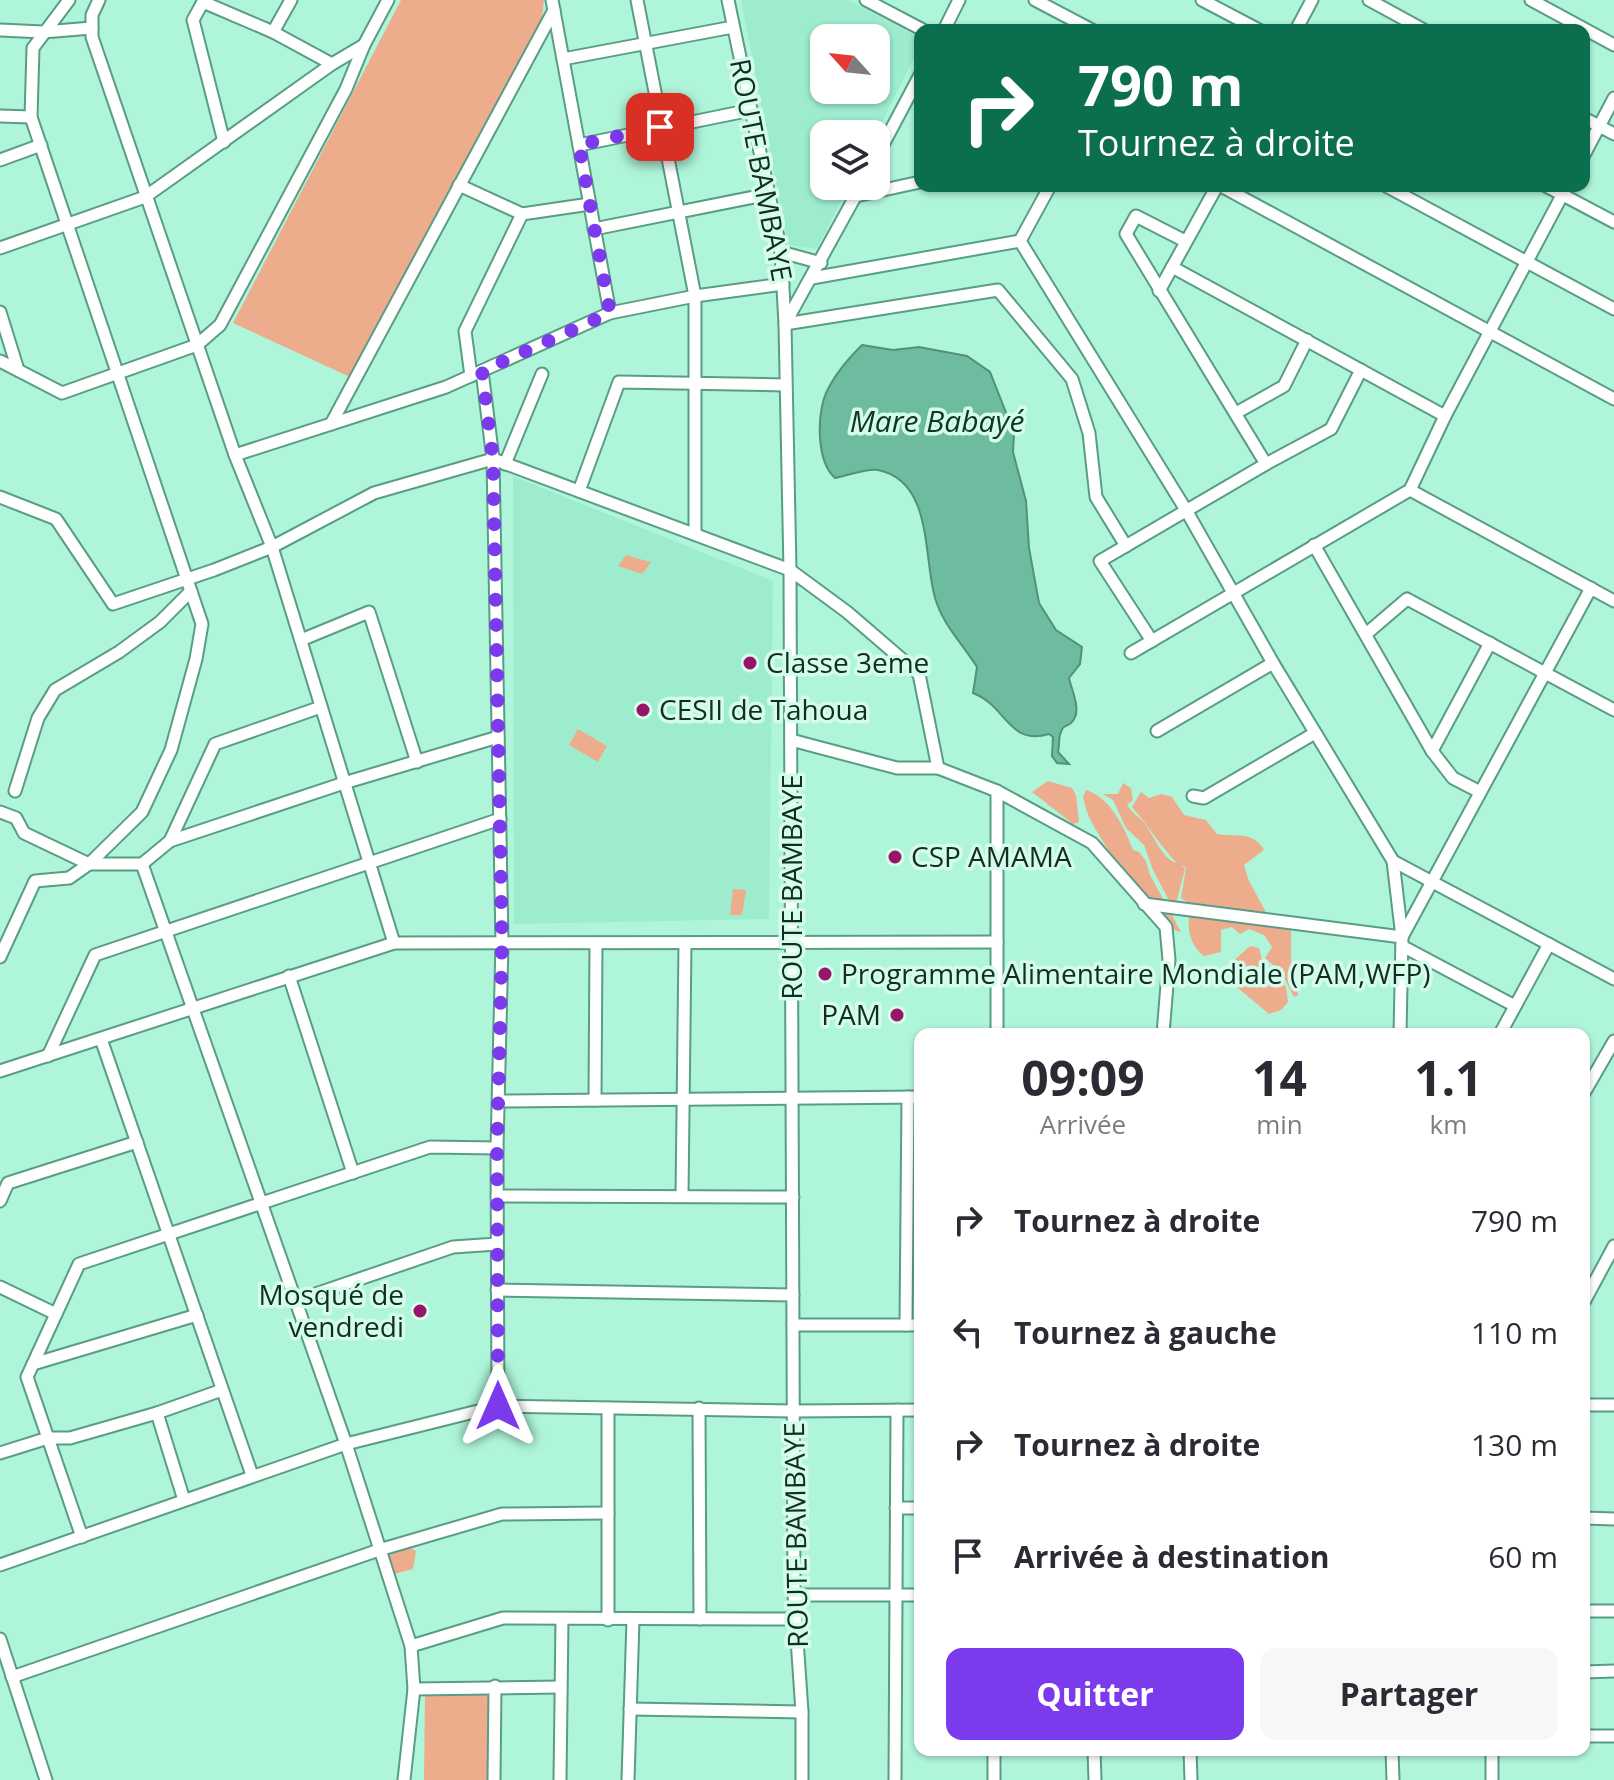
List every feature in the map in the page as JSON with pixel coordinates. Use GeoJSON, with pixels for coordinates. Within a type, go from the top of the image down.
{"type":"FeatureCollection","features":[{"type":"Feature","properties":{"kind":"street"},"geometry":{"type":"LineString","coordinates":[[0,957],[35,881],[69,878],[89,864],[142,812],[171,750],[196,659],[202,624],[31,117],[33,48],[69,0]]}},
{"type":"Feature","properties":{"kind":"street"},"geometry":{"type":"LineString","coordinates":[[99,0],[92,15],[92,37],[235,455],[272,547],[394,943]]}},
{"type":"Feature","properties":{"kind":"street"},"geometry":{"type":"LineString","coordinates":[[273,32],[291,0]]}},
{"type":"Feature","properties":{"kind":"street"},"geometry":{"type":"LineString","coordinates":[[0,361],[62,393],[197,345],[220,325],[346,89],[364,45],[388,0]]}},
{"type":"Feature","properties":{"kind":"street"},"geometry":{"type":"LineString","coordinates":[[637,0],[695,296],[695,534]]}},
{"type":"Feature","properties":{"kind":"street","name":"ROUTE BAMBAYE"},"geometry":{"type":"LineString","coordinates":[[728,0],[781,252],[785,324],[790,570],[794,1595],[802,1712],[802,1780]]}},
{"type":"Feature","properties":{"kind":"street"},"geometry":{"type":"LineString","coordinates":[[866,0],[914,25]]}},
{"type":"Feature","properties":{"kind":"street"},"geometry":{"type":"LineString","coordinates":[[947,24],[959,0]]}},
{"type":"Feature","properties":{"kind":"street"},"geometry":{"type":"LineString","coordinates":[[1035,0],[1081,24]]}},
{"type":"Feature","properties":{"kind":"street"},"geometry":{"type":"LineString","coordinates":[[1202,0],[1248,24]]}},
{"type":"Feature","properties":{"kind":"street"},"geometry":{"type":"LineString","coordinates":[[1299,24],[1312,0]]}},
{"type":"Feature","properties":{"kind":"street"},"geometry":{"type":"LineString","coordinates":[[1369,0],[1413,24]]}},
{"type":"Feature","properties":{"kind":"street"},"geometry":{"type":"LineString","coordinates":[[1531,0],[1575,24]]}},
{"type":"Feature","properties":{"kind":"street"},"geometry":{"type":"LineString","coordinates":[[224,142],[193,20],[203,1],[273,32],[332,64]]}},
{"type":"Feature","properties":{"kind":"street"},"geometry":{"type":"LineString","coordinates":[[553,5],[610,313]]}},
{"type":"Feature","properties":{"kind":"street"},"geometry":{"type":"LineString","coordinates":[[331,424],[553,5]]}},
{"type":"Feature","properties":{"kind":"street"},"geometry":{"type":"LineString","coordinates":[[563,59],[733,27]]}},
{"type":"Feature","properties":{"kind":"street"},"geometry":{"type":"LineString","coordinates":[[0,30],[43,32],[92,28]]}},
{"type":"Feature","properties":{"kind":"street"},"geometry":{"type":"LineString","coordinates":[[1590,32],[1614,45]]}},
{"type":"Feature","properties":{"kind":"street"},"geometry":{"type":"LineString","coordinates":[[0,248],[145,197],[332,64],[364,45]]}},
{"type":"Feature","properties":{"kind":"street"},"geometry":{"type":"LineString","coordinates":[[890,132],[914,86]]}},
{"type":"Feature","properties":{"kind":"street"},"geometry":{"type":"LineString","coordinates":[[1590,143],[1614,98]]}},
{"type":"Feature","properties":{"kind":"street"},"geometry":{"type":"LineString","coordinates":[[579,145],[751,110]]}},
{"type":"Feature","properties":{"kind":"street"},"geometry":{"type":"LineString","coordinates":[[0,116],[31,117]]}},
{"type":"Feature","properties":{"kind":"street"},"geometry":{"type":"LineString","coordinates":[[1590,121],[1614,134]]}},
{"type":"Feature","properties":{"kind":"street"},"geometry":{"type":"LineString","coordinates":[[0,160],[41,145]]}},
{"type":"Feature","properties":{"kind":"street"},"geometry":{"type":"LineString","coordinates":[[890,186],[914,183]]}},
{"type":"Feature","properties":{"kind":"street"},"geometry":{"type":"LineString","coordinates":[[459,185],[522,214],[590,204]]}},
{"type":"Feature","properties":{"kind":"street"},"geometry":{"type":"LineString","coordinates":[[1020,241],[1047,192]]}},
{"type":"Feature","properties":{"kind":"street"},"geometry":{"type":"LineString","coordinates":[[1159,291],[1215,192]]}},
{"type":"Feature","properties":{"kind":"street"},"geometry":{"type":"LineString","coordinates":[[1230,192],[1614,399]]}},
{"type":"Feature","properties":{"kind":"street"},"geometry":{"type":"LineString","coordinates":[[1397,192],[1614,309]]}},
{"type":"Feature","properties":{"kind":"street"},"geometry":{"type":"LineString","coordinates":[[1131,653],[1410,490],[1445,416],[1564,192]]}},
{"type":"Feature","properties":{"kind":"street"},"geometry":{"type":"LineString","coordinates":[[1568,192],[1614,222]]}},
{"type":"Feature","properties":{"kind":"street"},"geometry":{"type":"LineString","coordinates":[[594,229],[769,194]]}},
{"type":"Feature","properties":{"kind":"street"},"geometry":{"type":"LineString","coordinates":[[785,324],[853,200]]}},
{"type":"Feature","properties":{"kind":"street"},"geometry":{"type":"LineString","coordinates":[[471,376],[465,331],[522,214]]}},
{"type":"Feature","properties":{"kind":"street"},"geometry":{"type":"LineString","coordinates":[[1185,241],[1136,216],[1126,234],[1266,464]]}},
{"type":"Feature","properties":{"kind":"street"},"geometry":{"type":"LineString","coordinates":[[812,278],[1020,241]]}},
{"type":"Feature","properties":{"kind":"street"},"geometry":{"type":"LineString","coordinates":[[1020,241],[1186,510],[1273,663],[1393,861],[1402,942],[1400,1028]]}},
{"type":"Feature","properties":{"kind":"street"},"geometry":{"type":"LineString","coordinates":[[781,252],[821,263]]}},
{"type":"Feature","properties":{"kind":"street"},"geometry":{"type":"LineString","coordinates":[[1172,267],[1445,416]]}},
{"type":"Feature","properties":{"kind":"street"},"geometry":{"type":"LineString","coordinates":[[235,455],[446,387],[610,313],[695,296],[783,284]]}},
{"type":"Feature","properties":{"kind":"street"},"geometry":{"type":"LineString","coordinates":[[785,324],[998,290],[1072,379],[1089,433],[1096,497],[1126,546]]}},
{"type":"Feature","properties":{"kind":"street"},"geometry":{"type":"LineString","coordinates":[[0,312],[18,370]]}},
{"type":"Feature","properties":{"kind":"street"},"geometry":{"type":"LineString","coordinates":[[1236,413],[1284,386],[1307,340]]}},
{"type":"Feature","properties":{"kind":"street"},"geometry":{"type":"LineString","coordinates":[[1152,641],[1100,561],[1331,429],[1361,370]]}},
{"type":"Feature","properties":{"kind":"street"},"geometry":{"type":"LineString","coordinates":[[482,371],[499,461],[498,737],[502,943],[497,1148],[498,1406]]}},
{"type":"Feature","properties":{"kind":"street"},"geometry":{"type":"LineString","coordinates":[[499,461],[542,374]]}},
{"type":"Feature","properties":{"kind":"street"},"geometry":{"type":"LineString","coordinates":[[579,491],[619,382],[785,385]]}},
{"type":"Feature","properties":{"kind":"street"},"geometry":{"type":"LineString","coordinates":[[0,497],[56,519],[113,604],[272,547],[374,493],[499,461],[790,570],[847,612],[919,674],[938,768]]}},
{"type":"Feature","properties":{"kind":"street"},"geometry":{"type":"LineString","coordinates":[[1410,490],[1614,600]]}},
{"type":"Feature","properties":{"kind":"street"},"geometry":{"type":"LineString","coordinates":[[1314,545],[1432,751],[1453,778],[1480,792]]}},
{"type":"Feature","properties":{"kind":"street"},"geometry":{"type":"LineString","coordinates":[[1402,942],[1591,588]]}},
{"type":"Feature","properties":{"kind":"street"},"geometry":{"type":"LineString","coordinates":[[15,791],[38,718],[55,690],[119,652],[160,622],[191,591]]}},
{"type":"Feature","properties":{"kind":"street"},"geometry":{"type":"LineString","coordinates":[[1366,634],[1407,599],[1546,672],[1613,714]]}},
{"type":"Feature","properties":{"kind":"street"},"geometry":{"type":"LineString","coordinates":[[301,640],[369,612],[417,762]]}},
{"type":"Feature","properties":{"kind":"street"},"geometry":{"type":"LineString","coordinates":[[1432,751],[1490,643]]}},
{"type":"Feature","properties":{"kind":"street"},"geometry":{"type":"LineString","coordinates":[[1157,731],[1273,663]]}},
{"type":"Feature","properties":{"kind":"street"},"geometry":{"type":"LineString","coordinates":[[170,841],[215,744],[321,707]]}},
{"type":"Feature","properties":{"kind":"street"},"geometry":{"type":"LineString","coordinates":[[1193,796],[1204,798],[1315,733]]}},
{"type":"Feature","properties":{"kind":"street"},"geometry":{"type":"LineString","coordinates":[[0,812],[16,818],[24,833],[89,864],[142,864],[170,841],[344,783],[498,737]]}},
{"type":"Feature","properties":{"kind":"street"},"geometry":{"type":"LineString","coordinates":[[791,740],[897,768],[938,768],[997,791],[1092,843],[1166,927],[1169,960],[1163,1028]]}},
{"type":"Feature","properties":{"kind":"street"},"geometry":{"type":"LineString","coordinates":[[997,791],[997,1028]]}},
{"type":"Feature","properties":{"kind":"street"},"geometry":{"type":"LineString","coordinates":[[48,1056],[95,955],[500,819]]}},
{"type":"Feature","properties":{"kind":"street"},"geometry":{"type":"LineString","coordinates":[[1393,861],[1614,979]]}},
{"type":"Feature","properties":{"kind":"street"},"geometry":{"type":"LineString","coordinates":[[142,864],[346,1444],[411,1646],[414,1689],[404,1780]]}},
{"type":"Feature","properties":{"kind":"street"},"geometry":{"type":"LineString","coordinates":[[1144,904],[1402,942],[1515,1006]]}},
{"type":"Feature","properties":{"kind":"street"},"geometry":{"type":"LineString","coordinates":[[0,1071],[394,943],[997,942]]}},
{"type":"Feature","properties":{"kind":"street"},"geometry":{"type":"LineString","coordinates":[[595,1100],[596,944]]}},
{"type":"Feature","properties":{"kind":"street"},"geometry":{"type":"LineString","coordinates":[[682,1196],[685,944]]}},
{"type":"Feature","properties":{"kind":"street"},"geometry":{"type":"LineString","coordinates":[[1503,1028],[1549,944]]}},
{"type":"Feature","properties":{"kind":"street"},"geometry":{"type":"LineString","coordinates":[[289,976],[353,1173]]}},
{"type":"Feature","properties":{"kind":"street"},"geometry":{"type":"LineString","coordinates":[[101,1039],[252,1475]]}},
{"type":"Feature","properties":{"kind":"street"},"geometry":{"type":"LineString","coordinates":[[1590,1083],[1614,1041]]}},
{"type":"Feature","properties":{"kind":"street"},"geometry":{"type":"LineString","coordinates":[[499,1101],[914,1097],[906,1325]]}},
{"type":"Feature","properties":{"kind":"street"},"geometry":{"type":"LineString","coordinates":[[0,1201],[8,1183],[137,1142]]}},
{"type":"Feature","properties":{"kind":"street"},"geometry":{"type":"LineString","coordinates":[[82,1537],[27,1377],[79,1264],[430,1147],[497,1148]]}},
{"type":"Feature","properties":{"kind":"street"},"geometry":{"type":"LineString","coordinates":[[497,1196],[793,1197]]}},
{"type":"Feature","properties":{"kind":"street"},"geometry":{"type":"LineString","coordinates":[[295,1301],[453,1247],[497,1244]]}},
{"type":"Feature","properties":{"kind":"street"},"geometry":{"type":"LineString","coordinates":[[1590,1282],[1614,1246]]}},
{"type":"Feature","properties":{"kind":"street"},"geometry":{"type":"LineString","coordinates":[[0,1287],[56,1314]]}},
{"type":"Feature","properties":{"kind":"street"},"geometry":{"type":"LineString","coordinates":[[497,1290],[793,1295]]}},
{"type":"Feature","properties":{"kind":"street"},"geometry":{"type":"LineString","coordinates":[[33,1364],[197,1315]]}},
{"type":"Feature","properties":{"kind":"street"},"geometry":{"type":"LineString","coordinates":[[793,1325],[914,1325]]}},
{"type":"Feature","properties":{"kind":"street"},"geometry":{"type":"LineString","coordinates":[[0,1453],[48,1438],[70,1438],[222,1390]]}},
{"type":"Feature","properties":{"kind":"street"},"geometry":{"type":"LineString","coordinates":[[1590,1405],[1614,1405]]}},
{"type":"Feature","properties":{"kind":"street"},"geometry":{"type":"LineString","coordinates":[[0,1565],[346,1444],[498,1406],[914,1410]]}},
{"type":"Feature","properties":{"kind":"street"},"geometry":{"type":"LineString","coordinates":[[608,1408],[608,1620]]}},
{"type":"Feature","properties":{"kind":"street"},"geometry":{"type":"LineString","coordinates":[[699,1408],[700,1619]]}},
{"type":"Feature","properties":{"kind":"street"},"geometry":{"type":"LineString","coordinates":[[895,1780],[897,1410]]}},
{"type":"Feature","properties":{"kind":"street"},"geometry":{"type":"LineString","coordinates":[[157,1413],[184,1500]]}},
{"type":"Feature","properties":{"kind":"street"},"geometry":{"type":"LineString","coordinates":[[896,1508],[914,1508]]}},
{"type":"Feature","properties":{"kind":"street"},"geometry":{"type":"LineString","coordinates":[[12,1677],[379,1550],[502,1514],[608,1513]]}},
{"type":"Feature","properties":{"kind":"street"},"geometry":{"type":"LineString","coordinates":[[1590,1518],[1614,1519]]}},
{"type":"Feature","properties":{"kind":"street"},"geometry":{"type":"LineString","coordinates":[[794,1595],[914,1595]]}},
{"type":"Feature","properties":{"kind":"street"},"geometry":{"type":"LineString","coordinates":[[1590,1611],[1614,1611]]}},
{"type":"Feature","properties":{"kind":"street"},"geometry":{"type":"LineString","coordinates":[[411,1646],[503,1618],[796,1619]]}},
{"type":"Feature","properties":{"kind":"street"},"geometry":{"type":"LineString","coordinates":[[560,1780],[562,1619]]}},
{"type":"Feature","properties":{"kind":"street"},"geometry":{"type":"LineString","coordinates":[[628,1780],[633,1620]]}},
{"type":"Feature","properties":{"kind":"street"},"geometry":{"type":"LineString","coordinates":[[0,1639],[46,1780]]}},
{"type":"Feature","properties":{"kind":"street"},"geometry":{"type":"LineString","coordinates":[[1590,1672],[1614,1671]]}},
{"type":"Feature","properties":{"kind":"street"},"geometry":{"type":"LineString","coordinates":[[494,1780],[495,1686]]}},
{"type":"Feature","properties":{"kind":"street"},"geometry":{"type":"LineString","coordinates":[[414,1689],[561,1687]]}},
{"type":"Feature","properties":{"kind":"street"},"geometry":{"type":"LineString","coordinates":[[630,1709],[802,1712]]}},
{"type":"Feature","properties":{"kind":"street"},"geometry":{"type":"LineString","coordinates":[[1590,1736],[1614,1736]]}},
{"type":"Feature","properties":{"kind":"street"},"geometry":{"type":"LineString","coordinates":[[994,1756],[994,1780]]}},
{"type":"Feature","properties":{"kind":"street"},"geometry":{"type":"LineString","coordinates":[[1094,1756],[1095,1780]]}},
{"type":"Feature","properties":{"kind":"street"},"geometry":{"type":"LineString","coordinates":[[1190,1756],[1191,1780]]}},
{"type":"Feature","properties":{"kind":"street"},"geometry":{"type":"LineString","coordinates":[[1392,1756],[1393,1780]]}},
{"type":"Feature","properties":{"kind":"street"},"geometry":{"type":"LineString","coordinates":[[1492,1756],[1492,1780]]}},
{"type":"Feature","properties":{"kind":"shaded area"},"geometry":{"type":"Polygon","coordinates":[[[401,0],[544,0],[542,19],[350,377],[233,323],[401,0]]]}},
{"type":"Feature","properties":{"kind":"shaded area"},"geometry":{"type":"Polygon","coordinates":[[[741,0],[848,0],[914,35],[914,58],[883,120],[810,120],[810,200],[842,200],[817,249],[788,245],[741,0]]]}},
{"type":"Feature","properties":{"kind":"shaded area","name":"CESII de Tahoua"},"geometry":{"type":"Polygon","coordinates":[[[513,476],[773,581],[769,919],[514,924],[513,476]]]}},
{"type":"Feature","properties":{"kind":"shaded area"},"geometry":{"type":"Polygon","coordinates":[[[626,555],[651,562],[642,574],[618,566],[626,555]]]}},
{"type":"Feature","properties":{"kind":"shaded area"},"geometry":{"type":"Polygon","coordinates":[[[578,729],[607,746],[598,762],[569,745],[578,729]]]}},
{"type":"Feature","properties":{"kind":"shaded area"},"geometry":{"type":"Polygon","coordinates":[[[1048,781],[1072,788],[1076,795],[1079,822],[1073,824],[1032,792],[1048,781]]]}},
{"type":"Feature","properties":{"kind":"shaded area"},"geometry":{"type":"Polygon","coordinates":[[[1123,783],[1131,788],[1133,800],[1127,805],[1172,861],[1177,863],[1132,807],[1141,792],[1149,798],[1161,794],[1172,797],[1184,815],[1206,820],[1217,834],[1250,837],[1260,844],[1264,850],[1244,865],[1268,916],[1291,921],[1291,961],[1298,995],[1294,997],[1281,972],[1265,958],[1272,947],[1264,935],[1249,929],[1240,934],[1232,927],[1221,930],[1221,952],[1204,956],[1199,951],[1190,933],[1191,905],[1181,898],[1186,868],[1181,865],[1185,869],[1177,900],[1172,906],[1144,845],[1126,828],[1113,800],[1103,794],[1118,794],[1123,783]]]}},
{"type":"Feature","properties":{"kind":"shaded area"},"geometry":{"type":"Polygon","coordinates":[[[1086,790],[1102,799],[1116,814],[1133,850],[1146,861],[1150,875],[1181,932],[1159,917],[1119,866],[1088,815],[1083,797],[1086,790]]]}},
{"type":"Feature","properties":{"kind":"shaded area"},"geometry":{"type":"Polygon","coordinates":[[[733,889],[746,890],[742,915],[730,915],[733,889]]]}},
{"type":"Feature","properties":{"kind":"shaded area"},"geometry":{"type":"Polygon","coordinates":[[[1250,946],[1259,948],[1263,964],[1286,987],[1288,1002],[1281,1010],[1269,1014],[1232,983],[1231,963],[1250,946]]]}},
{"type":"Feature","properties":{"kind":"shaded area"},"geometry":{"type":"Polygon","coordinates":[[[401,1543],[416,1551],[413,1569],[394,1574],[387,1554],[401,1543]]]}},
{"type":"Feature","properties":{"kind":"shaded area"},"geometry":{"type":"Polygon","coordinates":[[[425,1693],[490,1694],[489,1780],[424,1780],[425,1693]]]}},
{"type":"Feature","properties":{"kind":"water","name":"Mare Babayé"},"geometry":{"type":"Polygon","coordinates":[[[862,345],[893,350],[919,347],[967,356],[990,372],[1014,433],[1013,452],[1026,501],[1029,548],[1039,603],[1056,630],[1082,647],[1080,664],[1069,678],[1076,713],[1071,723],[1063,728],[1059,739],[1058,752],[1069,764],[1057,763],[1052,756],[1053,737],[1049,734],[1035,736],[1016,730],[984,699],[973,693],[977,667],[938,608],[923,522],[908,489],[896,477],[878,470],[835,478],[824,460],[820,422],[824,398],[839,371],[862,345]]]}},
{"type":"Feature","properties":{"kind":"place","name":"Classe 3eme"},"geometry":{"type":"Point","coordinates":[750,663]}},
{"type":"Feature","properties":{"kind":"place","name":"CESII de Tahoua"},"geometry":{"type":"Point","coordinates":[643,710]}},
{"type":"Feature","properties":{"kind":"place","name":"CSP AMAMA"},"geometry":{"type":"Point","coordinates":[895,857]}},
{"type":"Feature","properties":{"kind":"place","name":"Programme Alimentaire Mondiale (PAM,WFP)"},"geometry":{"type":"Point","coordinates":[825,974]}},
{"type":"Feature","properties":{"kind":"place","name":"PAM"},"geometry":{"type":"Point","coordinates":[897,1015]}},
{"type":"Feature","properties":{"kind":"place","name":"Mosqué de vendredi"},"geometry":{"type":"Point","coordinates":[420,1311]}},
{"type":"Feature","properties":{"kind":"route"},"geometry":{"type":"LineString","coordinates":[[498,1406],[497,1148],[502,943],[493,459],[482,371],[610,313],[579,145],[660,127]]}}]}
